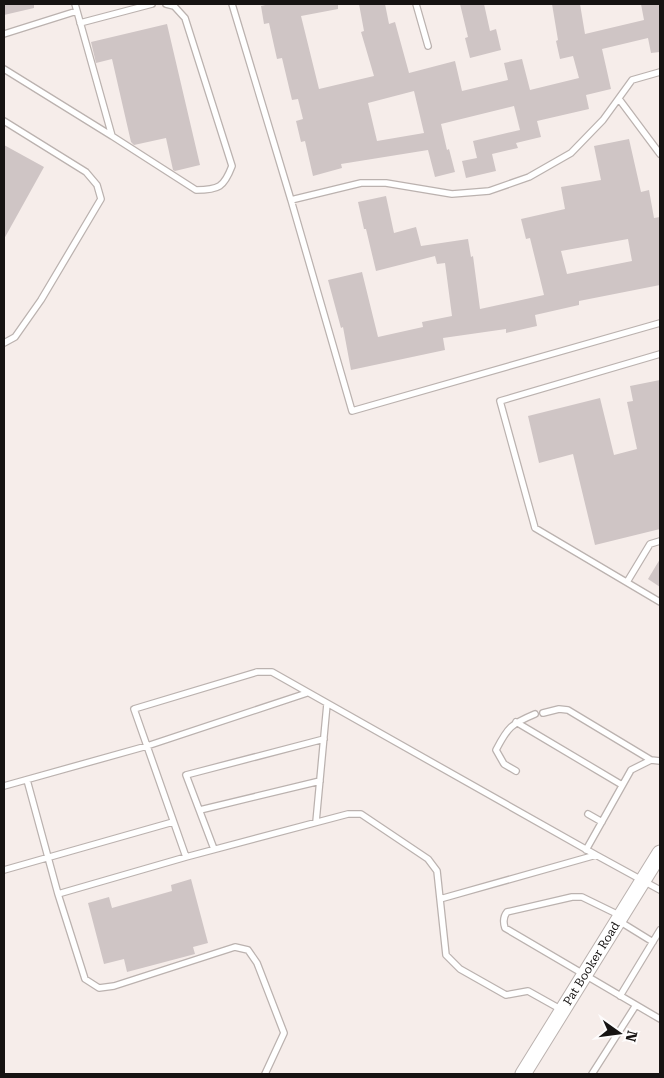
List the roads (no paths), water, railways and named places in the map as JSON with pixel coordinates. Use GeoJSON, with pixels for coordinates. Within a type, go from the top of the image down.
{"type":"FeatureCollection","features":[{"type":"Feature","properties":{"kind":"main road","name":"Pat Booker Road"},"geometry":{"type":"LineString","coordinates":[[523,1074],[660,852]]}},
{"type":"Feature","properties":{"kind":"lane"},"geometry":{"type":"LineString","coordinates":[[74,4],[112,136]]}},
{"type":"Feature","properties":{"kind":"lane"},"geometry":{"type":"LineString","coordinates":[[80,23],[152,4]]}},
{"type":"Feature","properties":{"kind":"lane"},"geometry":{"type":"LineString","coordinates":[[4,70],[196,190],[212,190],[226,182],[232,166],[184,18],[174,6],[166,4]]}},
{"type":"Feature","properties":{"kind":"lane"},"geometry":{"type":"LineString","coordinates":[[232,4],[352,411],[660,323]]}},
{"type":"Feature","properties":{"kind":"lane"},"geometry":{"type":"LineString","coordinates":[[416,4],[428,46]]}},
{"type":"Feature","properties":{"kind":"lane"},"geometry":{"type":"LineString","coordinates":[[4,34],[77,11]]}},
{"type":"Feature","properties":{"kind":"lane"},"geometry":{"type":"LineString","coordinates":[[291,200],[361,183],[386,183],[452,194],[488,191],[529,177],[571,152],[603,120],[632,80],[660,72]]}},
{"type":"Feature","properties":{"kind":"lane"},"geometry":{"type":"LineString","coordinates":[[618,99],[660,154]]}},
{"type":"Feature","properties":{"kind":"lane"},"geometry":{"type":"LineString","coordinates":[[4,121],[86,172],[97,185],[101,199],[41,300],[15,337],[4,343]]}},
{"type":"Feature","properties":{"kind":"lane"},"geometry":{"type":"LineString","coordinates":[[660,354],[500,401],[535,528],[660,602]]}},
{"type":"Feature","properties":{"kind":"lane"},"geometry":{"type":"LineString","coordinates":[[626,582],[650,544],[660,541]]}},
{"type":"Feature","properties":{"kind":"lane"},"geometry":{"type":"LineString","coordinates":[[186,856],[134,709],[257,672],[272,672],[660,890]]}},
{"type":"Feature","properties":{"kind":"lane"},"geometry":{"type":"LineString","coordinates":[[4,786],[147,746],[307,693]]}},
{"type":"Feature","properties":{"kind":"lane"},"geometry":{"type":"LineString","coordinates":[[316,822],[327,704]]}},
{"type":"Feature","properties":{"kind":"lane"},"geometry":{"type":"LineString","coordinates":[[542,713],[559,709],[568,710],[651,760],[660,761]]}},
{"type":"Feature","properties":{"kind":"lane"},"geometry":{"type":"LineString","coordinates":[[516,771],[504,764],[496,750],[505,732],[516,722],[535,714]]}},
{"type":"Feature","properties":{"kind":"lane"},"geometry":{"type":"LineString","coordinates":[[516,722],[622,785]]}},
{"type":"Feature","properties":{"kind":"lane"},"geometry":{"type":"LineString","coordinates":[[214,849],[186,776],[324,739]]}},
{"type":"Feature","properties":{"kind":"lane"},"geometry":{"type":"LineString","coordinates":[[586,850],[631,770],[651,760]]}},
{"type":"Feature","properties":{"kind":"lane"},"geometry":{"type":"LineString","coordinates":[[27,780],[58,894],[85,979],[99,988],[114,986],[234,947],[248,950],[257,962],[284,1033],[264,1074]]}},
{"type":"Feature","properties":{"kind":"lane"},"geometry":{"type":"LineString","coordinates":[[200,810],[320,781]]}},
{"type":"Feature","properties":{"kind":"lane"},"geometry":{"type":"LineString","coordinates":[[58,894],[186,856],[348,814],[361,814],[428,859],[437,871],[446,955],[460,969],[506,995],[528,991],[562,1010]]}},
{"type":"Feature","properties":{"kind":"lane"},"geometry":{"type":"LineString","coordinates":[[588,814],[602,822]]}},
{"type":"Feature","properties":{"kind":"lane"},"geometry":{"type":"LineString","coordinates":[[4,870],[174,822]]}},
{"type":"Feature","properties":{"kind":"lane"},"geometry":{"type":"LineString","coordinates":[[440,899],[596,855]]}},
{"type":"Feature","properties":{"kind":"lane"},"geometry":{"type":"LineString","coordinates":[[654,942],[619,918],[582,897],[572,897],[507,912],[504,916],[505,928],[660,1019]]}},
{"type":"Feature","properties":{"kind":"lane"},"geometry":{"type":"LineString","coordinates":[[620,996],[660,930]]}},
{"type":"Feature","properties":{"kind":"lane"},"geometry":{"type":"LineString","coordinates":[[592,1074],[636,1005]]}}]}
